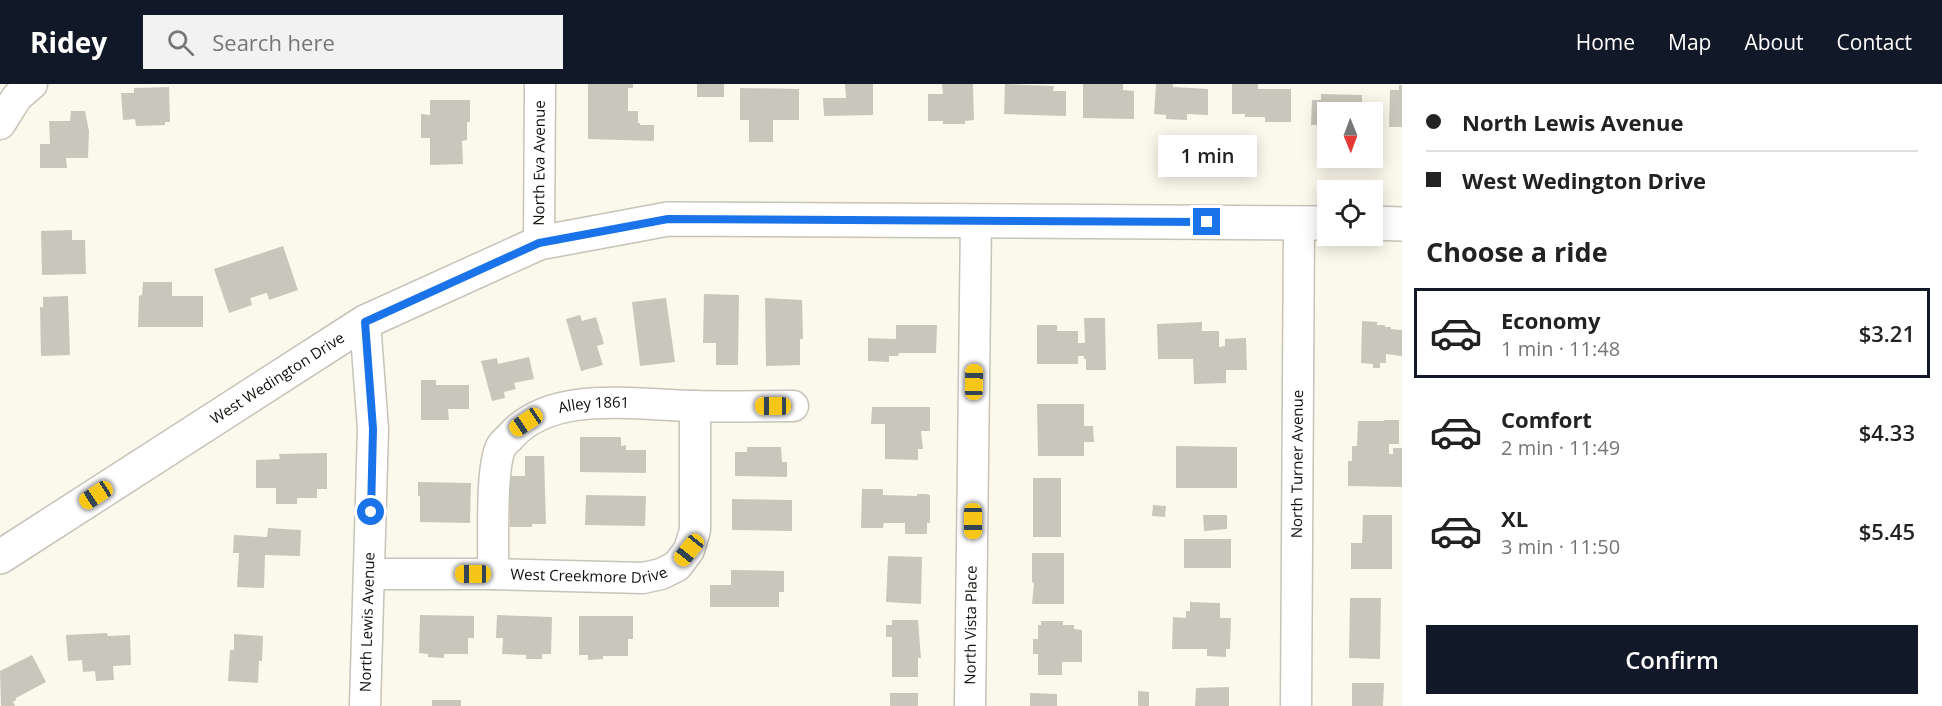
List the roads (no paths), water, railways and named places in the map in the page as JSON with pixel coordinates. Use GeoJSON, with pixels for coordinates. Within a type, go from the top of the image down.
{"type":"FeatureCollection","features":[{"type":"Feature","properties":{"kind":"main road","name":"West Wedington Drive"},"geometry":{"type":"LineString","coordinates":[[0,557],[365,322],[539,243],[668,219],[1313,223]]}},
{"type":"Feature","properties":{"kind":"main road"},"geometry":{"type":"LineString","coordinates":[[1383,224],[1402,224]]}},
{"type":"Feature","properties":{"kind":"street"},"geometry":{"type":"LineString","coordinates":[[0,124],[17,97],[32,84]]}},
{"type":"Feature","properties":{"kind":"street","name":"North Eva Avenue"},"geometry":{"type":"LineString","coordinates":[[539,243],[540,84]]}},
{"type":"Feature","properties":{"kind":"street","name":"North Vista Place"},"geometry":{"type":"LineString","coordinates":[[970,706],[976,220]]}},
{"type":"Feature","properties":{"kind":"street","name":"North Turner Avenue"},"geometry":{"type":"LineString","coordinates":[[1296,706],[1313,223]]}},
{"type":"Feature","properties":{"kind":"street","name":"North Lewis Avenue"},"geometry":{"type":"LineString","coordinates":[[365,322],[373,429],[365,706]]}},
{"type":"Feature","properties":{"kind":"street","name":"Alley 1861"},"geometry":{"type":"LineString","coordinates":[[493,574],[495,473],[501,447],[516,429],[537,415],[560,408],[592,403],[793,406]]}},
{"type":"Feature","properties":{"kind":"street","name":"West Creekmore Drive"},"geometry":{"type":"LineString","coordinates":[[370,574],[493,574],[643,578],[661,574],[676,566],[689,550],[695,530],[695,406]]}}]}
